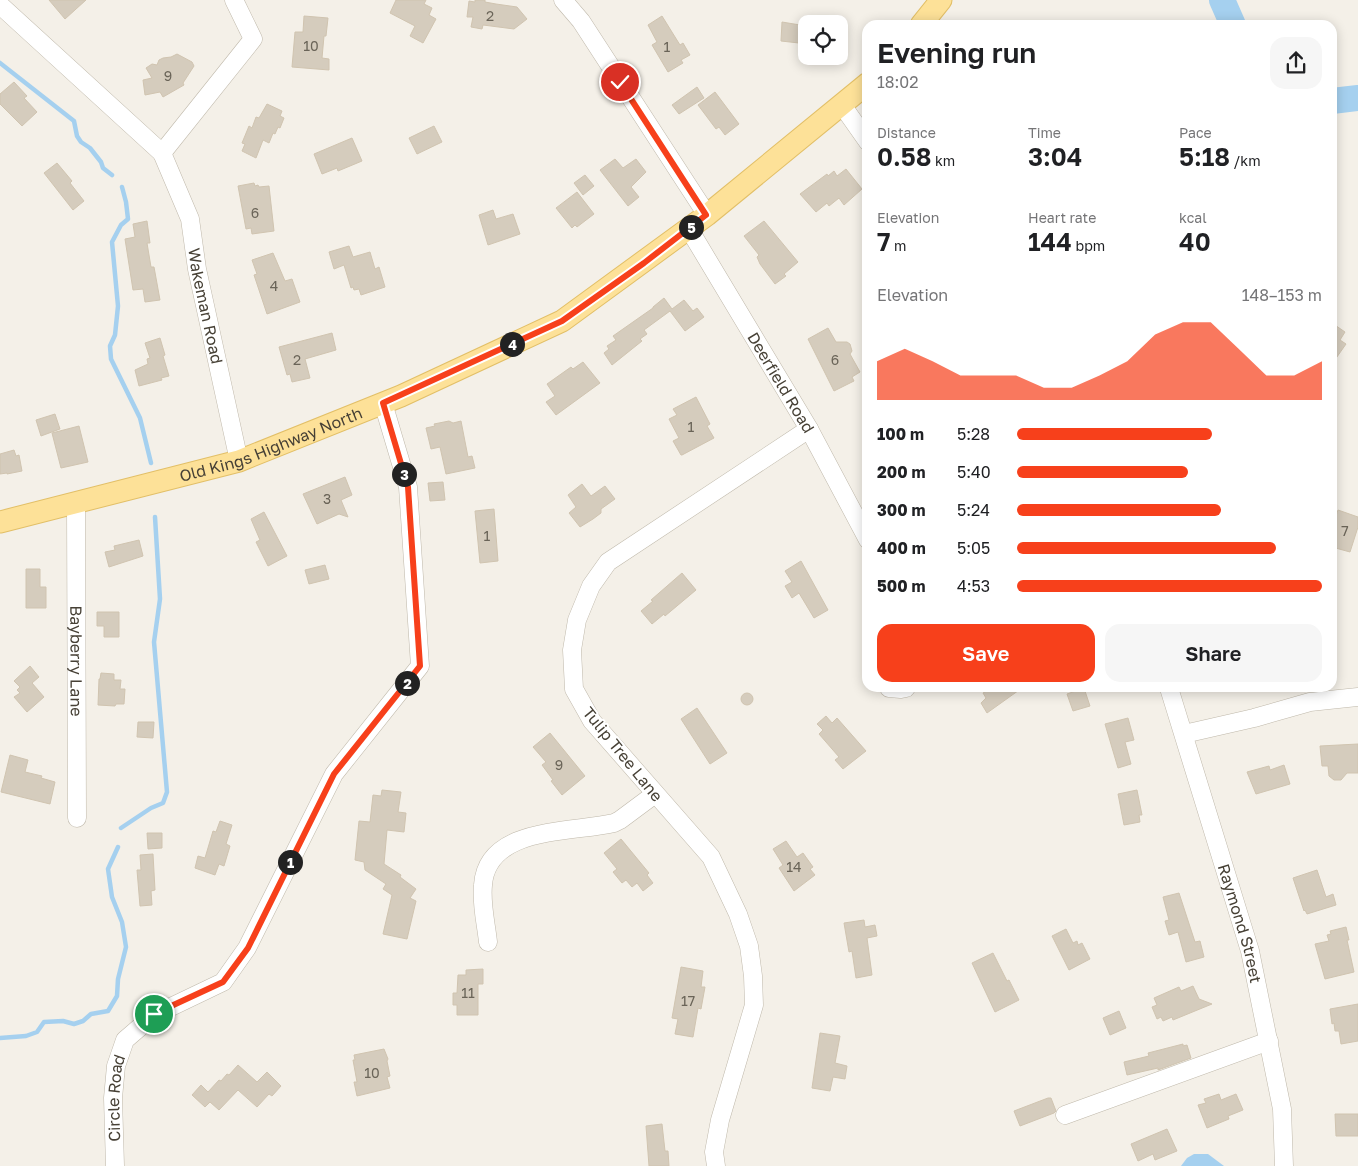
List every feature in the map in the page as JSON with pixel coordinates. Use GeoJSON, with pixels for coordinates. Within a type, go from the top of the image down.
{"type":"FeatureCollection","features":[{"type":"Feature","properties":{"kind":"main road"},"geometry":{"type":"LineString","coordinates":[[925,20],[940,0]]}},
{"type":"Feature","properties":{"kind":"main road","name":"Old Kings Highway North"},"geometry":{"type":"LineString","coordinates":[[0,522],[239,461],[383,403],[562,321],[689,229],[862,88]]}},
{"type":"Feature","properties":{"kind":"street"},"geometry":{"type":"LineString","coordinates":[[162,153],[254,39],[234,0]]}},
{"type":"Feature","properties":{"kind":"street"},"geometry":{"type":"LineString","coordinates":[[563,0],[581,21],[706,215]]}},
{"type":"Feature","properties":{"kind":"street","name":"Wakeman Road"},"geometry":{"type":"LineString","coordinates":[[0,5],[162,153],[190,219],[197,269],[239,461]]}},
{"type":"Feature","properties":{"kind":"street"},"geometry":{"type":"LineString","coordinates":[[842,105],[862,133]]}},
{"type":"Feature","properties":{"kind":"street","name":"Deerfield Road"},"geometry":{"type":"LineString","coordinates":[[689,229],[809,429],[862,529]]}},
{"type":"Feature","properties":{"kind":"street","name":"Circle Road"},"geometry":{"type":"LineString","coordinates":[[115,1166],[113,1098],[116,1066],[125,1040],[154,1014],[223,982],[248,948],[334,774],[420,666],[408,487],[383,403]]}},
{"type":"Feature","properties":{"kind":"street","name":"Tulip Tree Lane"},"geometry":{"type":"LineString","coordinates":[[716,1166],[714,1152],[720,1120],[754,1004],[754,976],[749,946],[738,914],[711,857],[592,721],[574,689],[572,650],[577,620],[591,586],[608,562],[809,429]]}},
{"type":"Feature","properties":{"kind":"street","name":"Bayberry Lane"},"geometry":{"type":"LineString","coordinates":[[76,503],[77,818]]}},
{"type":"Feature","properties":{"kind":"street","name":"Raymond Street"},"geometry":{"type":"LineString","coordinates":[[1169,692],[1250,951],[1282,1108],[1284,1166]]}},
{"type":"Feature","properties":{"kind":"street"},"geometry":{"type":"LineString","coordinates":[[1184,734],[1254,718],[1310,702],[1358,697]]}},
{"type":"Feature","properties":{"kind":"street"},"geometry":{"type":"LineString","coordinates":[[488,942],[482,885],[487,867],[498,852],[506,846],[538,834],[614,823],[655,794]]}},
{"type":"Feature","properties":{"kind":"street"},"geometry":{"type":"LineString","coordinates":[[1065,1116],[1269,1041]]}},
{"type":"Feature","properties":{"kind":"water"},"geometry":{"type":"Polygon","coordinates":[[[1194,1154],[1208,1154],[1224,1166],[1181,1166],[1187,1158],[1194,1154]]]}},
{"type":"Feature","properties":{"kind":"building"},"geometry":{"type":"Polygon","coordinates":[[[49,0],[86,0],[65,19],[49,0]]]}},
{"type":"Feature","properties":{"kind":"building"},"geometry":{"type":"Polygon","coordinates":[[[396,0],[426,0],[424,4],[432,8],[429,15],[436,19],[423,43],[410,36],[415,26],[390,13],[396,0]]]}},
{"type":"Feature","properties":{"kind":"building"},"geometry":{"type":"Polygon","coordinates":[[[475,0],[485,0],[485,2],[517,7],[527,19],[514,29],[483,25],[482,29],[471,27],[473,17],[467,17],[469,1],[475,2],[475,0]]]}},
{"type":"Feature","properties":{"kind":"building"},"geometry":{"type":"Polygon","coordinates":[[[304,16],[328,18],[322,58],[329,59],[329,70],[292,67],[295,32],[303,32],[304,16]]]}},
{"type":"Feature","properties":{"kind":"building"},"geometry":{"type":"Polygon","coordinates":[[[662,16],[680,45],[683,43],[690,55],[681,60],[683,63],[668,72],[652,45],[657,42],[648,25],[662,16]]]}},
{"type":"Feature","properties":{"kind":"building"},"geometry":{"type":"Polygon","coordinates":[[[782,22],[798,25],[798,43],[781,41],[782,22]]]}},
{"type":"Feature","properties":{"kind":"building"},"geometry":{"type":"Polygon","coordinates":[[[177,54],[192,62],[194,66],[183,83],[184,85],[163,97],[160,92],[145,95],[143,80],[152,78],[146,68],[152,64],[157,65],[159,60],[163,58],[177,54]]]}},
{"type":"Feature","properties":{"kind":"building"},"geometry":{"type":"Polygon","coordinates":[[[14,82],[27,96],[24,98],[37,112],[22,126],[0,104],[0,94],[14,82]]]}},
{"type":"Feature","properties":{"kind":"building"},"geometry":{"type":"Polygon","coordinates":[[[697,87],[704,98],[679,114],[672,105],[697,87]]]}},
{"type":"Feature","properties":{"kind":"building"},"geometry":{"type":"Polygon","coordinates":[[[715,92],[739,124],[725,135],[719,127],[716,129],[698,105],[715,92]]]}},
{"type":"Feature","properties":{"kind":"building"},"geometry":{"type":"Polygon","coordinates":[[[267,104],[282,111],[280,116],[284,118],[280,128],[278,127],[275,134],[273,133],[269,143],[263,140],[256,158],[242,151],[245,144],[242,143],[249,126],[252,128],[256,117],[259,118],[267,104]]]}},
{"type":"Feature","properties":{"kind":"building"},"geometry":{"type":"Polygon","coordinates":[[[434,126],[442,142],[417,154],[409,138],[434,126]]]}},
{"type":"Feature","properties":{"kind":"building"},"geometry":{"type":"Polygon","coordinates":[[[352,138],[362,161],[338,171],[337,168],[322,174],[314,154],[352,138]]]}},
{"type":"Feature","properties":{"kind":"building"},"geometry":{"type":"Polygon","coordinates":[[[615,159],[623,168],[636,159],[646,172],[631,187],[639,197],[628,206],[600,170],[615,159]]]}},
{"type":"Feature","properties":{"kind":"building"},"geometry":{"type":"Polygon","coordinates":[[[57,163],[72,181],[70,183],[84,201],[73,210],[44,173],[57,163]]]}},
{"type":"Feature","properties":{"kind":"building"},"geometry":{"type":"Polygon","coordinates":[[[846,169],[862,189],[844,205],[839,198],[829,206],[827,203],[816,212],[800,194],[827,174],[828,176],[834,171],[837,176],[846,169]]]}},
{"type":"Feature","properties":{"kind":"building"},"geometry":{"type":"Polygon","coordinates":[[[585,175],[594,186],[583,195],[574,183],[585,175]]]}},
{"type":"Feature","properties":{"kind":"building"},"geometry":{"type":"Polygon","coordinates":[[[254,183],[255,186],[258,185],[259,187],[269,186],[274,231],[252,234],[251,228],[246,229],[238,186],[254,183]]]}},
{"type":"Feature","properties":{"kind":"building"},"geometry":{"type":"Polygon","coordinates":[[[577,192],[594,214],[577,227],[575,225],[572,228],[556,208],[577,192]]]}},
{"type":"Feature","properties":{"kind":"building"},"geometry":{"type":"Polygon","coordinates":[[[493,210],[496,219],[513,214],[520,234],[488,245],[479,215],[493,210]]]}},
{"type":"Feature","properties":{"kind":"building"},"geometry":{"type":"Polygon","coordinates":[[[147,221],[150,243],[147,243],[160,300],[145,302],[143,289],[133,290],[125,239],[135,237],[133,224],[147,221]]]}},
{"type":"Feature","properties":{"kind":"building"},"geometry":{"type":"Polygon","coordinates":[[[764,221],[798,262],[784,274],[786,276],[775,284],[760,264],[757,257],[759,255],[744,236],[764,221]]]}},
{"type":"Feature","properties":{"kind":"building"},"geometry":{"type":"Polygon","coordinates":[[[349,246],[353,257],[370,252],[375,269],[379,267],[385,287],[361,295],[359,289],[354,290],[353,287],[351,288],[344,265],[334,269],[329,252],[349,246]]]}},
{"type":"Feature","properties":{"kind":"building"},"geometry":{"type":"Polygon","coordinates":[[[273,253],[285,281],[292,279],[300,302],[267,314],[254,275],[257,274],[252,260],[273,253]]]}},
{"type":"Feature","properties":{"kind":"building"},"geometry":{"type":"Polygon","coordinates":[[[664,298],[672,309],[684,300],[693,311],[697,308],[704,317],[685,331],[670,311],[644,330],[647,334],[640,339],[642,341],[612,365],[604,353],[609,349],[607,346],[616,340],[613,336],[664,298]]]}},
{"type":"Feature","properties":{"kind":"building"},"geometry":{"type":"Polygon","coordinates":[[[1337,326],[1345,332],[1340,340],[1346,344],[1337,357],[1337,326]]]}},
{"type":"Feature","properties":{"kind":"building"},"geometry":{"type":"Polygon","coordinates":[[[828,328],[836,342],[847,342],[850,344],[852,351],[850,354],[860,372],[852,377],[854,381],[834,391],[808,339],[828,328]]]}},
{"type":"Feature","properties":{"kind":"building"},"geometry":{"type":"Polygon","coordinates":[[[332,333],[336,350],[305,359],[310,378],[292,382],[290,374],[287,375],[279,347],[332,333]]]}},
{"type":"Feature","properties":{"kind":"building"},"geometry":{"type":"Polygon","coordinates":[[[160,338],[169,376],[161,378],[162,380],[139,386],[135,370],[148,364],[147,359],[150,358],[145,343],[160,338]]]}},
{"type":"Feature","properties":{"kind":"building"},"geometry":{"type":"Polygon","coordinates":[[[583,362],[600,383],[556,415],[546,402],[555,396],[547,384],[571,367],[573,369],[583,362]]]}},
{"type":"Feature","properties":{"kind":"building"},"geometry":{"type":"Polygon","coordinates":[[[696,397],[710,424],[707,426],[714,438],[681,455],[673,441],[679,438],[669,419],[677,415],[673,409],[696,397]]]}},
{"type":"Feature","properties":{"kind":"building"},"geometry":{"type":"Polygon","coordinates":[[[55,414],[60,429],[41,436],[36,420],[55,414]]]}},
{"type":"Feature","properties":{"kind":"building"},"geometry":{"type":"Polygon","coordinates":[[[449,421],[453,423],[461,421],[468,457],[472,456],[475,468],[446,474],[440,447],[431,449],[426,428],[449,421]]]}},
{"type":"Feature","properties":{"kind":"building"},"geometry":{"type":"Polygon","coordinates":[[[79,426],[88,462],[61,468],[52,433],[79,426]]]}},
{"type":"Feature","properties":{"kind":"building"},"geometry":{"type":"Polygon","coordinates":[[[14,450],[16,456],[19,455],[22,471],[0,474],[0,454],[14,450]]]}},
{"type":"Feature","properties":{"kind":"building"},"geometry":{"type":"Polygon","coordinates":[[[345,477],[352,495],[341,500],[348,517],[339,514],[317,524],[303,494],[345,477]]]}},
{"type":"Feature","properties":{"kind":"building"},"geometry":{"type":"Polygon","coordinates":[[[443,482],[445,500],[430,501],[428,483],[443,482]]]}},
{"type":"Feature","properties":{"kind":"building"},"geometry":{"type":"Polygon","coordinates":[[[582,484],[591,496],[605,486],[615,499],[601,509],[601,513],[580,527],[569,513],[576,507],[568,495],[582,484]]]}},
{"type":"Feature","properties":{"kind":"building"},"geometry":{"type":"Polygon","coordinates":[[[494,509],[498,561],[480,563],[475,511],[494,509]]]}},
{"type":"Feature","properties":{"kind":"building"},"geometry":{"type":"Polygon","coordinates":[[[1338,510],[1358,517],[1358,527],[1350,552],[1337,548],[1338,510]]]}},
{"type":"Feature","properties":{"kind":"building"},"geometry":{"type":"Polygon","coordinates":[[[264,512],[287,556],[268,566],[256,542],[260,540],[251,519],[264,512]]]}},
{"type":"Feature","properties":{"kind":"building"},"geometry":{"type":"Polygon","coordinates":[[[139,540],[143,556],[109,567],[105,552],[115,550],[114,546],[139,540]]]}},
{"type":"Feature","properties":{"kind":"building"},"geometry":{"type":"Polygon","coordinates":[[[801,561],[828,610],[814,618],[799,593],[792,598],[785,586],[792,582],[785,571],[801,561]]]}},
{"type":"Feature","properties":{"kind":"building"},"geometry":{"type":"Polygon","coordinates":[[[325,565],[329,579],[309,584],[305,570],[325,565]]]}},
{"type":"Feature","properties":{"kind":"building"},"geometry":{"type":"Polygon","coordinates":[[[26,569],[40,569],[40,587],[46,587],[46,608],[26,608],[26,569]]]}},
{"type":"Feature","properties":{"kind":"building"},"geometry":{"type":"Polygon","coordinates":[[[682,573],[696,590],[665,616],[664,614],[652,624],[641,611],[682,573]]]}},
{"type":"Feature","properties":{"kind":"building"},"geometry":{"type":"Polygon","coordinates":[[[97,612],[119,612],[119,637],[104,637],[104,626],[97,626],[97,612]]]}},
{"type":"Feature","properties":{"kind":"building"},"geometry":{"type":"Polygon","coordinates":[[[30,666],[39,677],[32,683],[44,697],[27,712],[14,697],[20,693],[17,690],[20,687],[14,681],[30,666]]]}},
{"type":"Feature","properties":{"kind":"building"},"geometry":{"type":"Polygon","coordinates":[[[101,673],[114,674],[114,680],[121,680],[120,689],[125,689],[124,704],[116,704],[115,706],[98,705],[101,673]]]}},
{"type":"Feature","properties":{"kind":"building"},"geometry":{"type":"Polygon","coordinates":[[[1016,692],[987,713],[981,703],[986,698],[983,693],[1016,692]]]}},
{"type":"Feature","properties":{"kind":"building"},"geometry":{"type":"Polygon","coordinates":[[[1085,692],[1090,706],[1073,711],[1067,694],[1085,692]]]}},
{"type":"Feature","properties":{"kind":"building"},"geometry":{"type":"Polygon","coordinates":[[[745,693],[749,693],[753,699],[749,705],[745,705],[741,701],[741,697],[745,693]]]}},
{"type":"Feature","properties":{"kind":"building"},"geometry":{"type":"Polygon","coordinates":[[[697,708],[727,753],[710,764],[681,719],[697,708]]]}},
{"type":"Feature","properties":{"kind":"building"},"geometry":{"type":"Polygon","coordinates":[[[826,716],[832,723],[837,718],[866,751],[843,769],[835,760],[839,757],[819,734],[823,730],[817,724],[826,716]]]}},
{"type":"Feature","properties":{"kind":"building"},"geometry":{"type":"Polygon","coordinates":[[[1128,718],[1134,740],[1125,742],[1131,764],[1118,768],[1105,724],[1128,718]]]}},
{"type":"Feature","properties":{"kind":"building"},"geometry":{"type":"Polygon","coordinates":[[[138,722],[154,722],[153,738],[137,737],[138,722]]]}},
{"type":"Feature","properties":{"kind":"building"},"geometry":{"type":"Polygon","coordinates":[[[550,733],[585,776],[562,795],[542,765],[546,762],[533,747],[550,733]]]}},
{"type":"Feature","properties":{"kind":"building"},"geometry":{"type":"Polygon","coordinates":[[[1358,744],[1358,773],[1347,773],[1341,780],[1334,780],[1329,776],[1328,766],[1322,766],[1320,746],[1358,744]]]}},
{"type":"Feature","properties":{"kind":"building"},"geometry":{"type":"Polygon","coordinates":[[[10,755],[28,760],[25,772],[42,776],[41,778],[55,782],[50,804],[1,792],[10,755]]]}},
{"type":"Feature","properties":{"kind":"building"},"geometry":{"type":"Polygon","coordinates":[[[1284,765],[1290,784],[1256,794],[1247,772],[1269,766],[1270,770],[1284,765]]]}},
{"type":"Feature","properties":{"kind":"building"},"geometry":{"type":"Polygon","coordinates":[[[382,790],[401,792],[398,812],[406,813],[404,832],[387,830],[384,864],[401,875],[400,877],[416,889],[410,898],[416,901],[407,939],[383,934],[392,895],[383,889],[386,884],[365,870],[364,862],[355,860],[359,821],[370,822],[373,795],[381,796],[382,790]]]}},
{"type":"Feature","properties":{"kind":"building"},"geometry":{"type":"Polygon","coordinates":[[[1137,790],[1142,815],[1139,815],[1140,822],[1124,825],[1118,794],[1137,790]]]}},
{"type":"Feature","properties":{"kind":"building"},"geometry":{"type":"Polygon","coordinates":[[[220,821],[232,825],[226,844],[230,846],[224,866],[219,864],[215,875],[195,868],[198,856],[205,858],[213,831],[216,832],[220,821]]]}},
{"type":"Feature","properties":{"kind":"building"},"geometry":{"type":"Polygon","coordinates":[[[147,833],[162,833],[162,848],[148,849],[147,833]]]}},
{"type":"Feature","properties":{"kind":"building"},"geometry":{"type":"Polygon","coordinates":[[[621,839],[649,873],[647,875],[653,883],[643,891],[637,883],[632,887],[626,880],[622,883],[613,872],[617,869],[604,853],[621,839]]]}},
{"type":"Feature","properties":{"kind":"building"},"geometry":{"type":"Polygon","coordinates":[[[786,841],[797,857],[803,853],[813,867],[810,869],[815,875],[794,891],[779,868],[783,865],[773,849],[786,841]]]}},
{"type":"Feature","properties":{"kind":"building"},"geometry":{"type":"Polygon","coordinates":[[[153,854],[155,890],[151,891],[152,905],[140,906],[137,870],[141,870],[140,855],[153,854]]]}},
{"type":"Feature","properties":{"kind":"building"},"geometry":{"type":"Polygon","coordinates":[[[1317,870],[1326,897],[1333,894],[1336,905],[1307,914],[1304,911],[1293,878],[1317,870]]]}},
{"type":"Feature","properties":{"kind":"building"},"geometry":{"type":"Polygon","coordinates":[[[1179,893],[1195,942],[1200,941],[1204,957],[1186,962],[1178,932],[1169,935],[1165,921],[1169,920],[1163,897],[1179,893]]]}},
{"type":"Feature","properties":{"kind":"building"},"geometry":{"type":"Polygon","coordinates":[[[864,920],[865,927],[875,925],[877,936],[867,938],[872,975],[856,978],[852,951],[849,952],[844,923],[864,920]]]}},
{"type":"Feature","properties":{"kind":"building"},"geometry":{"type":"Polygon","coordinates":[[[1346,927],[1354,972],[1325,979],[1315,944],[1329,941],[1327,935],[1331,934],[1330,931],[1346,927]]]}},
{"type":"Feature","properties":{"kind":"building"},"geometry":{"type":"Polygon","coordinates":[[[1066,929],[1073,943],[1077,941],[1078,945],[1082,943],[1090,959],[1069,970],[1052,936],[1066,929]]]}},
{"type":"Feature","properties":{"kind":"building"},"geometry":{"type":"Polygon","coordinates":[[[993,953],[1019,1000],[995,1012],[972,963],[993,953]]]}},
{"type":"Feature","properties":{"kind":"building"},"geometry":{"type":"Polygon","coordinates":[[[681,967],[703,971],[701,987],[705,987],[701,1009],[698,1008],[693,1037],[675,1034],[678,1019],[672,1018],[681,967]]]}},
{"type":"Feature","properties":{"kind":"building"},"geometry":{"type":"Polygon","coordinates":[[[483,969],[483,984],[478,984],[478,1015],[457,1015],[457,1005],[453,1005],[453,993],[457,993],[458,975],[466,975],[466,970],[483,969]]]}},
{"type":"Feature","properties":{"kind":"building"},"geometry":{"type":"Polygon","coordinates":[[[1193,986],[1199,999],[1212,1004],[1173,1020],[1172,1017],[1163,1021],[1161,1017],[1157,1019],[1152,1007],[1157,1005],[1154,998],[1179,987],[1181,991],[1193,986]]]}},
{"type":"Feature","properties":{"kind":"building"},"geometry":{"type":"Polygon","coordinates":[[[1358,1004],[1358,1041],[1341,1044],[1339,1031],[1335,1031],[1334,1023],[1332,1024],[1330,1009],[1358,1004]]]}},
{"type":"Feature","properties":{"kind":"building"},"geometry":{"type":"Polygon","coordinates":[[[1119,1011],[1126,1028],[1110,1035],[1103,1018],[1119,1011]]]}},
{"type":"Feature","properties":{"kind":"building"},"geometry":{"type":"Polygon","coordinates":[[[820,1033],[840,1036],[835,1063],[847,1066],[845,1079],[833,1077],[830,1091],[812,1088],[820,1033]]]}},
{"type":"Feature","properties":{"kind":"building"},"geometry":{"type":"Polygon","coordinates":[[[1183,1044],[1183,1046],[1187,1045],[1191,1058],[1158,1070],[1158,1068],[1127,1075],[1124,1062],[1149,1056],[1148,1053],[1183,1044]]]}},
{"type":"Feature","properties":{"kind":"building"},"geometry":{"type":"Polygon","coordinates":[[[384,1049],[388,1059],[390,1076],[387,1077],[390,1088],[357,1096],[354,1082],[357,1082],[353,1060],[355,1060],[354,1055],[384,1049]]]}},
{"type":"Feature","properties":{"kind":"building"},"geometry":{"type":"Polygon","coordinates":[[[238,1065],[257,1082],[267,1072],[281,1086],[272,1096],[269,1094],[257,1107],[238,1090],[219,1110],[210,1102],[205,1107],[192,1095],[201,1085],[208,1092],[219,1080],[221,1081],[227,1074],[229,1075],[238,1065]]]}},
{"type":"Feature","properties":{"kind":"building"},"geometry":{"type":"Polygon","coordinates":[[[1219,1094],[1221,1100],[1236,1094],[1243,1110],[1228,1116],[1229,1119],[1207,1128],[1198,1105],[1206,1103],[1204,1099],[1219,1094]]]}},
{"type":"Feature","properties":{"kind":"building"},"geometry":{"type":"Polygon","coordinates":[[[1051,1098],[1056,1111],[1054,1113],[1020,1126],[1014,1111],[1051,1098]]]}},
{"type":"Feature","properties":{"kind":"building"},"geometry":{"type":"Polygon","coordinates":[[[1335,1114],[1358,1114],[1358,1136],[1336,1136],[1335,1114]]]}},
{"type":"Feature","properties":{"kind":"building"},"geometry":{"type":"Polygon","coordinates":[[[662,1124],[669,1166],[649,1166],[646,1126],[662,1124]]]}},
{"type":"Feature","properties":{"kind":"building"},"geometry":{"type":"Polygon","coordinates":[[[1167,1129],[1177,1151],[1155,1160],[1153,1154],[1138,1161],[1131,1144],[1167,1129]]]}},
{"type":"Feature","properties":{"kind":"waterway"},"geometry":{"type":"LineString","coordinates":[[1222,0],[1231,20]]}},
{"type":"Feature","properties":{"kind":"waterway"},"geometry":{"type":"LineString","coordinates":[[0,63],[74,121],[77,136],[81,142],[90,148],[101,162],[103,168],[112,175]]}},
{"type":"Feature","properties":{"kind":"waterway"},"geometry":{"type":"LineString","coordinates":[[1337,100],[1358,98]]}},
{"type":"Feature","properties":{"kind":"waterway"},"geometry":{"type":"LineString","coordinates":[[122,187],[128,219],[121,225],[112,242],[118,306],[115,335],[110,346],[111,359],[140,418],[151,463]]}},
{"type":"Feature","properties":{"kind":"waterway"},"geometry":{"type":"LineString","coordinates":[[121,828],[151,808],[163,803],[167,792],[154,642],[160,599],[155,517]]}},
{"type":"Feature","properties":{"kind":"waterway"},"geometry":{"type":"LineString","coordinates":[[0,1038],[26,1036],[37,1032],[44,1022],[63,1021],[74,1024],[83,1021],[91,1014],[108,1011],[117,996],[118,979],[126,947],[122,922],[112,897],[108,869],[118,847]]}},
{"type":"Feature","properties":{"kind":"route"},"geometry":{"type":"LineString","coordinates":[[154,1014],[223,982],[248,948],[334,774],[420,666],[408,487],[383,403],[562,321],[644,263],[706,215],[620,82]]}}]}
